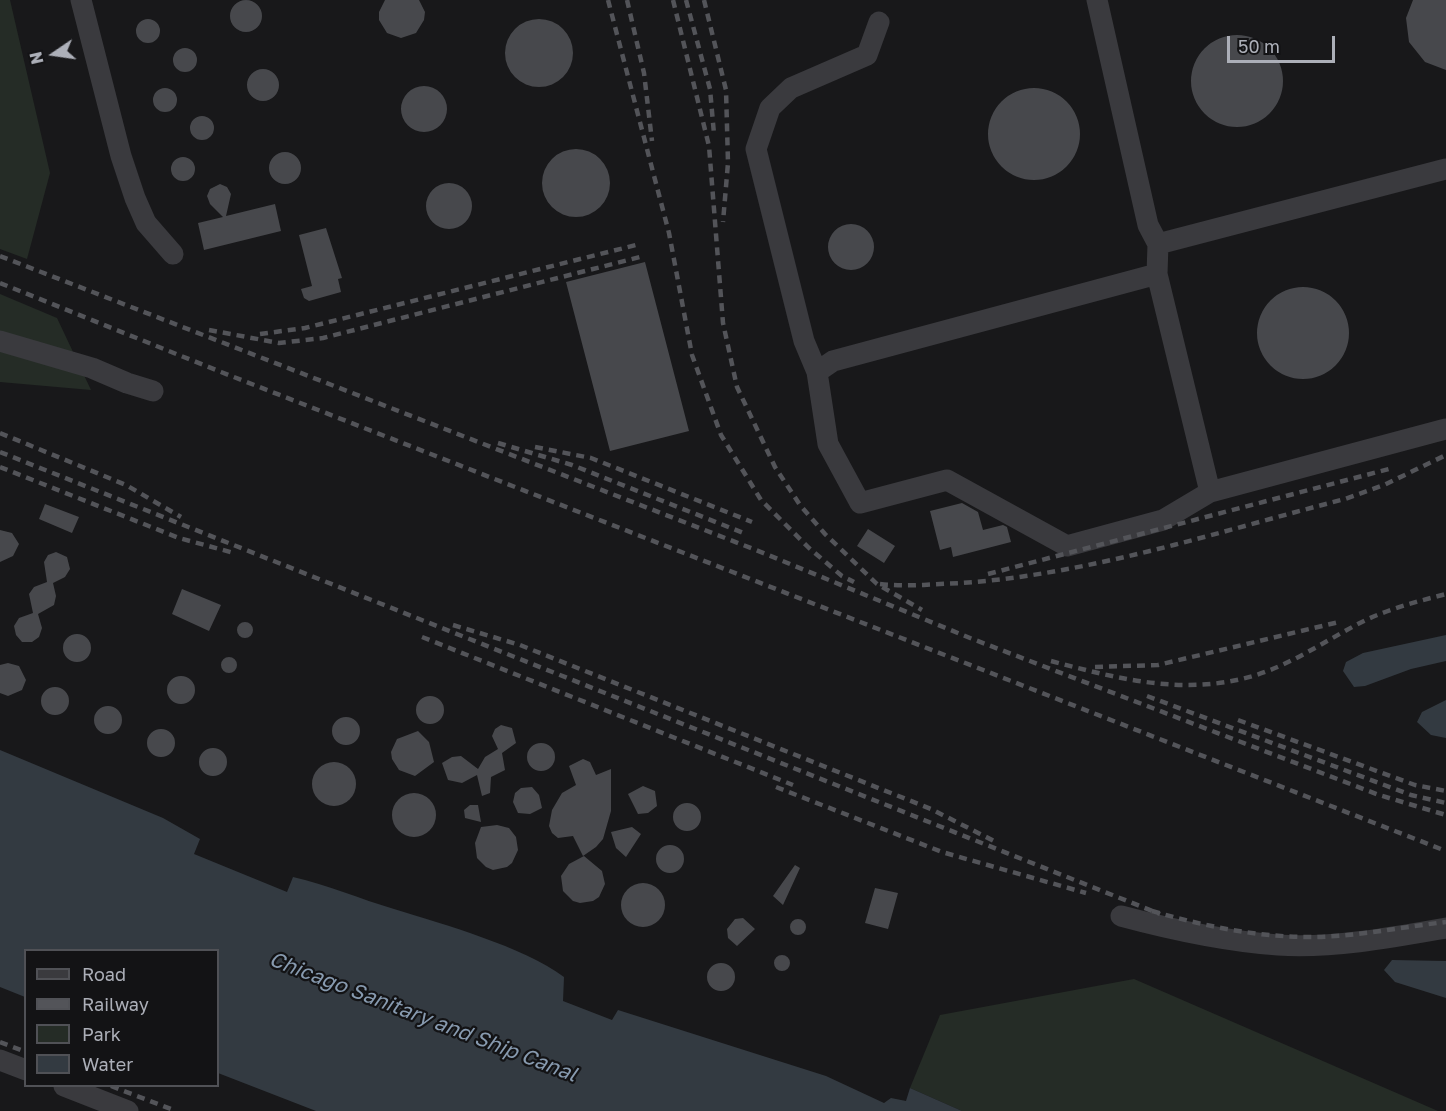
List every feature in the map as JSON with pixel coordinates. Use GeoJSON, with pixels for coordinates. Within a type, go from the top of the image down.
{"type":"FeatureCollection","features":[{"type":"Feature","properties":{"kind":"lane"},"geometry":{"type":"LineString","coordinates":[[81,0],[121,156],[135,198],[146,223],[173,254]]}},
{"type":"Feature","properties":{"kind":"lane"},"geometry":{"type":"LineString","coordinates":[[1097,0],[1148,225],[1158,244],[1157,274],[1210,492]]}},
{"type":"Feature","properties":{"kind":"lane"},"geometry":{"type":"LineString","coordinates":[[879,22],[867,55],[790,88],[770,108],[756,149],[804,341],[817,372],[828,444],[860,503],[947,480],[1067,546],[1163,520],[1210,492],[1446,429]]}},
{"type":"Feature","properties":{"kind":"lane"},"geometry":{"type":"LineString","coordinates":[[1158,244],[1446,169]]}},
{"type":"Feature","properties":{"kind":"lane"},"geometry":{"type":"LineString","coordinates":[[817,372],[833,362],[1157,274]]}},
{"type":"Feature","properties":{"kind":"lane"},"geometry":{"type":"LineString","coordinates":[[0,341],[92,368],[153,391]]}},
{"type":"Feature","properties":{"kind":"lane"},"geometry":{"type":"LineString","coordinates":[[1121,916],[1186,933],[1280,945],[1377,940],[1446,928]]}},
{"type":"Feature","properties":{"kind":"lane"},"geometry":{"type":"LineString","coordinates":[[0,1060],[24,1069]]}},
{"type":"Feature","properties":{"kind":"lane"},"geometry":{"type":"LineString","coordinates":[[67,1087],[128,1111]]}},
{"type":"Feature","properties":{"kind":"green space"},"geometry":{"type":"Polygon","coordinates":[[[0,0],[10,0],[50,173],[27,259],[0,249],[0,0]]]}},
{"type":"Feature","properties":{"kind":"green space"},"geometry":{"type":"Polygon","coordinates":[[[0,294],[57,318],[91,390],[0,382],[0,294]]]}},
{"type":"Feature","properties":{"kind":"green space"},"geometry":{"type":"Polygon","coordinates":[[[1134,979],[1438,1111],[962,1111],[910,1088],[940,1015],[1134,979]]]}},
{"type":"Feature","properties":{"kind":"water"},"geometry":{"type":"Polygon","coordinates":[[[1446,635],[1446,661],[1411,669],[1365,686],[1354,687],[1343,671],[1346,662],[1363,653],[1446,635]]]}},
{"type":"Feature","properties":{"kind":"water"},"geometry":{"type":"Polygon","coordinates":[[[1446,700],[1446,738],[1431,735],[1417,722],[1422,712],[1446,700]]]}},
{"type":"Feature","properties":{"kind":"water","name":"Chicago Sanitary and Ship Canal"},"geometry":{"type":"Polygon","coordinates":[[[0,750],[163,818],[200,839],[194,854],[287,892],[293,877],[306,880],[505,946],[547,966],[564,977],[563,1001],[612,1020],[618,1010],[826,1076],[884,1103],[891,1098],[906,1101],[910,1088],[962,1111],[316,1111],[219,1073],[219,949],[24,949],[24,997],[0,987],[0,750]]]}},
{"type":"Feature","properties":{"kind":"water"},"geometry":{"type":"Polygon","coordinates":[[[1392,960],[1446,961],[1446,998],[1395,982],[1384,970],[1392,960]]]}},
{"type":"Feature","properties":{"kind":"building"},"geometry":{"type":"Polygon","coordinates":[[[246,0],[257,5],[262,16],[257,27],[246,32],[235,27],[230,16],[235,5],[246,0]]]}},
{"type":"Feature","properties":{"kind":"building"},"geometry":{"type":"Polygon","coordinates":[[[385,0],[419,0],[425,12],[424,20],[416,33],[401,38],[387,33],[379,20],[379,12],[385,0]]]}},
{"type":"Feature","properties":{"kind":"building"},"geometry":{"type":"Polygon","coordinates":[[[1413,0],[1446,0],[1446,70],[1425,62],[1409,42],[1406,18],[1413,0]]]}},
{"type":"Feature","properties":{"kind":"building"},"geometry":{"type":"Polygon","coordinates":[[[148,19],[153,20],[159,26],[159,36],[153,42],[148,43],[143,42],[137,36],[136,31],[137,26],[143,20],[148,19]]]}},
{"type":"Feature","properties":{"kind":"building"},"geometry":{"type":"Polygon","coordinates":[[[532,19],[546,19],[558,24],[568,34],[573,53],[568,72],[558,82],[546,87],[532,87],[520,82],[510,72],[505,60],[505,46],[510,34],[520,24],[532,19]]]}},
{"type":"Feature","properties":{"kind":"building"},"geometry":{"type":"Polygon","coordinates":[[[1237,35],[1255,38],[1270,48],[1280,63],[1283,81],[1280,99],[1270,114],[1255,124],[1237,127],[1219,124],[1204,114],[1194,99],[1191,81],[1194,63],[1204,48],[1219,38],[1237,35]]]}},
{"type":"Feature","properties":{"kind":"building"},"geometry":{"type":"Polygon","coordinates":[[[185,48],[190,49],[196,55],[196,65],[190,71],[185,72],[180,71],[174,65],[173,60],[174,55],[180,49],[185,48]]]}},
{"type":"Feature","properties":{"kind":"building"},"geometry":{"type":"Polygon","coordinates":[[[263,69],[274,74],[279,85],[274,96],[263,101],[252,96],[247,85],[252,74],[263,69]]]}},
{"type":"Feature","properties":{"kind":"building"},"geometry":{"type":"Polygon","coordinates":[[[424,86],[440,93],[447,109],[440,125],[424,132],[408,125],[401,109],[408,93],[424,86]]]}},
{"type":"Feature","properties":{"kind":"building"},"geometry":{"type":"Polygon","coordinates":[[[165,88],[170,89],[176,95],[176,105],[170,111],[165,112],[160,111],[154,105],[153,100],[154,95],[160,89],[165,88]]]}},
{"type":"Feature","properties":{"kind":"building"},"geometry":{"type":"Polygon","coordinates":[[[1034,88],[1052,91],[1067,101],[1077,116],[1080,134],[1077,152],[1067,167],[1052,177],[1034,180],[1016,177],[1001,167],[991,152],[988,134],[991,116],[1001,101],[1016,91],[1034,88]]]}},
{"type":"Feature","properties":{"kind":"building"},"geometry":{"type":"Polygon","coordinates":[[[202,116],[207,117],[213,123],[213,133],[207,139],[202,140],[197,139],[191,133],[190,128],[191,123],[197,117],[202,116]]]}},
{"type":"Feature","properties":{"kind":"building"},"geometry":{"type":"Polygon","coordinates":[[[569,149],[583,149],[595,154],[605,164],[610,183],[605,202],[595,212],[583,217],[569,217],[557,212],[547,202],[542,190],[542,176],[547,164],[557,154],[569,149]]]}},
{"type":"Feature","properties":{"kind":"building"},"geometry":{"type":"Polygon","coordinates":[[[285,152],[296,157],[301,168],[296,179],[285,184],[274,179],[269,168],[274,157],[285,152]]]}},
{"type":"Feature","properties":{"kind":"building"},"geometry":{"type":"Polygon","coordinates":[[[183,157],[188,158],[194,164],[194,174],[188,180],[183,181],[178,180],[172,174],[171,169],[172,164],[178,158],[183,157]]]}},
{"type":"Feature","properties":{"kind":"building"},"geometry":{"type":"Polygon","coordinates":[[[449,183],[465,190],[472,206],[465,222],[449,229],[433,222],[426,206],[433,190],[449,183]]]}},
{"type":"Feature","properties":{"kind":"building"},"geometry":{"type":"Polygon","coordinates":[[[220,184],[227,187],[231,194],[226,216],[275,204],[281,231],[204,250],[198,223],[223,217],[210,204],[207,196],[210,189],[220,184]]]}},
{"type":"Feature","properties":{"kind":"building"},"geometry":{"type":"Polygon","coordinates":[[[851,224],[867,231],[874,247],[867,263],[851,270],[835,263],[828,247],[835,231],[851,224]]]}},
{"type":"Feature","properties":{"kind":"building"},"geometry":{"type":"Polygon","coordinates":[[[326,228],[342,278],[338,279],[341,292],[309,301],[304,298],[301,289],[312,286],[299,235],[326,228]]]}},
{"type":"Feature","properties":{"kind":"building"},"geometry":{"type":"Polygon","coordinates":[[[645,262],[689,431],[610,451],[566,282],[645,262]]]}},
{"type":"Feature","properties":{"kind":"building"},"geometry":{"type":"Polygon","coordinates":[[[1303,287],[1321,291],[1336,300],[1345,315],[1349,333],[1345,351],[1336,366],[1321,375],[1303,379],[1285,375],[1270,366],[1261,351],[1257,333],[1261,315],[1270,300],[1285,291],[1303,287]]]}},
{"type":"Feature","properties":{"kind":"building"},"geometry":{"type":"Polygon","coordinates":[[[962,503],[978,512],[983,530],[1003,525],[1007,527],[1011,542],[953,557],[951,547],[940,550],[930,511],[962,503]]]}},
{"type":"Feature","properties":{"kind":"building"},"geometry":{"type":"Polygon","coordinates":[[[45,504],[79,517],[72,533],[39,519],[45,504]]]}},
{"type":"Feature","properties":{"kind":"building"},"geometry":{"type":"Polygon","coordinates":[[[868,529],[895,546],[884,563],[857,546],[868,529]]]}},
{"type":"Feature","properties":{"kind":"building"},"geometry":{"type":"Polygon","coordinates":[[[0,530],[12,533],[19,544],[13,556],[0,562],[0,530]]]}},
{"type":"Feature","properties":{"kind":"building"},"geometry":{"type":"Polygon","coordinates":[[[56,552],[67,557],[70,569],[65,577],[53,583],[56,596],[54,605],[38,614],[42,628],[39,637],[32,642],[22,642],[16,635],[14,626],[19,618],[33,613],[29,594],[34,587],[47,582],[44,562],[48,555],[56,552]]]}},
{"type":"Feature","properties":{"kind":"building"},"geometry":{"type":"Polygon","coordinates":[[[182,589],[221,605],[209,631],[172,614],[182,589]]]}},
{"type":"Feature","properties":{"kind":"building"},"geometry":{"type":"Polygon","coordinates":[[[245,622],[251,624],[253,630],[251,636],[245,638],[239,636],[237,630],[239,624],[245,622]]]}},
{"type":"Feature","properties":{"kind":"building"},"geometry":{"type":"Polygon","coordinates":[[[77,634],[87,638],[91,648],[87,658],[77,662],[67,658],[63,648],[67,638],[77,634]]]}},
{"type":"Feature","properties":{"kind":"building"},"geometry":{"type":"Polygon","coordinates":[[[229,657],[235,659],[237,665],[235,671],[229,673],[223,671],[221,665],[223,659],[229,657]]]}},
{"type":"Feature","properties":{"kind":"building"},"geometry":{"type":"Polygon","coordinates":[[[8,663],[19,666],[26,680],[22,690],[8,696],[0,693],[0,665],[8,663]]]}},
{"type":"Feature","properties":{"kind":"building"},"geometry":{"type":"Polygon","coordinates":[[[181,676],[191,680],[195,690],[191,700],[181,704],[171,700],[167,690],[171,680],[181,676]]]}},
{"type":"Feature","properties":{"kind":"building"},"geometry":{"type":"Polygon","coordinates":[[[55,687],[65,691],[69,701],[65,711],[55,715],[45,711],[41,701],[45,691],[55,687]]]}},
{"type":"Feature","properties":{"kind":"building"},"geometry":{"type":"Polygon","coordinates":[[[430,696],[440,700],[444,710],[440,720],[430,724],[420,720],[416,710],[420,700],[430,696]]]}},
{"type":"Feature","properties":{"kind":"building"},"geometry":{"type":"Polygon","coordinates":[[[108,706],[118,710],[122,720],[118,730],[108,734],[98,730],[94,720],[98,710],[108,706]]]}},
{"type":"Feature","properties":{"kind":"building"},"geometry":{"type":"Polygon","coordinates":[[[346,717],[356,721],[360,731],[356,741],[346,745],[336,741],[332,731],[336,721],[346,717]]]}},
{"type":"Feature","properties":{"kind":"building"},"geometry":{"type":"Polygon","coordinates":[[[501,725],[512,728],[516,743],[502,753],[505,770],[491,777],[490,793],[482,796],[477,775],[462,783],[448,780],[442,763],[452,757],[461,756],[478,769],[485,757],[498,749],[492,736],[495,729],[501,725]]]}},
{"type":"Feature","properties":{"kind":"building"},"geometry":{"type":"Polygon","coordinates":[[[161,729],[171,733],[175,743],[171,753],[161,757],[151,753],[147,743],[151,733],[161,729]]]}},
{"type":"Feature","properties":{"kind":"building"},"geometry":{"type":"Polygon","coordinates":[[[418,731],[429,742],[434,762],[415,776],[399,770],[392,759],[391,752],[397,739],[418,731]]]}},
{"type":"Feature","properties":{"kind":"building"},"geometry":{"type":"Polygon","coordinates":[[[541,743],[551,747],[555,757],[551,767],[541,771],[531,767],[527,757],[531,747],[541,743]]]}},
{"type":"Feature","properties":{"kind":"building"},"geometry":{"type":"Polygon","coordinates":[[[213,748],[223,752],[227,762],[223,772],[213,776],[203,772],[199,762],[203,752],[213,748]]]}},
{"type":"Feature","properties":{"kind":"building"},"geometry":{"type":"Polygon","coordinates":[[[583,759],[590,762],[596,775],[611,769],[611,811],[603,839],[583,856],[573,836],[558,838],[549,826],[552,810],[562,793],[576,785],[569,766],[583,759]]]}},
{"type":"Feature","properties":{"kind":"building"},"geometry":{"type":"Polygon","coordinates":[[[334,762],[350,768],[356,784],[350,800],[334,806],[318,800],[312,784],[318,768],[334,762]]]}},
{"type":"Feature","properties":{"kind":"building"},"geometry":{"type":"Polygon","coordinates":[[[643,786],[655,791],[657,806],[648,813],[638,814],[628,794],[643,786]]]}},
{"type":"Feature","properties":{"kind":"building"},"geometry":{"type":"Polygon","coordinates":[[[532,787],[539,795],[542,808],[530,814],[518,813],[513,802],[515,793],[521,788],[532,787]]]}},
{"type":"Feature","properties":{"kind":"building"},"geometry":{"type":"Polygon","coordinates":[[[414,793],[430,799],[436,815],[430,831],[414,837],[398,831],[392,815],[398,799],[414,793]]]}},
{"type":"Feature","properties":{"kind":"building"},"geometry":{"type":"Polygon","coordinates":[[[687,803],[697,807],[701,817],[697,827],[687,831],[677,827],[673,817],[677,807],[687,803]]]}},
{"type":"Feature","properties":{"kind":"building"},"geometry":{"type":"Polygon","coordinates":[[[470,805],[478,805],[481,822],[465,818],[464,810],[470,805]]]}},
{"type":"Feature","properties":{"kind":"building"},"geometry":{"type":"Polygon","coordinates":[[[497,825],[509,828],[516,837],[518,850],[512,863],[507,867],[493,870],[477,858],[475,843],[481,827],[497,825]]]}},
{"type":"Feature","properties":{"kind":"building"},"geometry":{"type":"Polygon","coordinates":[[[632,827],[641,834],[626,857],[616,848],[611,832],[632,827]]]}},
{"type":"Feature","properties":{"kind":"building"},"geometry":{"type":"Polygon","coordinates":[[[670,845],[680,849],[684,859],[680,869],[670,873],[660,869],[656,859],[660,849],[670,845]]]}},
{"type":"Feature","properties":{"kind":"building"},"geometry":{"type":"Polygon","coordinates":[[[584,856],[602,871],[605,884],[599,897],[593,901],[580,903],[573,901],[563,891],[561,876],[569,864],[584,856]]]}},
{"type":"Feature","properties":{"kind":"building"},"geometry":{"type":"Polygon","coordinates":[[[795,865],[800,868],[783,905],[773,896],[795,865]]]}},
{"type":"Feature","properties":{"kind":"building"},"geometry":{"type":"Polygon","coordinates":[[[643,883],[659,889],[665,905],[659,921],[643,927],[627,921],[621,905],[627,889],[643,883]]]}},
{"type":"Feature","properties":{"kind":"building"},"geometry":{"type":"Polygon","coordinates":[[[875,888],[898,893],[888,929],[865,923],[875,888]]]}},
{"type":"Feature","properties":{"kind":"building"},"geometry":{"type":"Polygon","coordinates":[[[743,918],[755,929],[737,946],[728,938],[727,929],[735,919],[743,918]]]}},
{"type":"Feature","properties":{"kind":"building"},"geometry":{"type":"Polygon","coordinates":[[[798,919],[804,921],[806,927],[804,933],[798,935],[792,933],[790,927],[792,921],[798,919]]]}},
{"type":"Feature","properties":{"kind":"building"},"geometry":{"type":"Polygon","coordinates":[[[782,955],[788,957],[790,963],[788,969],[782,971],[776,969],[774,963],[776,957],[782,955]]]}},
{"type":"Feature","properties":{"kind":"building"},"geometry":{"type":"Polygon","coordinates":[[[721,963],[731,967],[735,977],[731,987],[721,991],[711,987],[707,977],[711,967],[721,963]]]}},
{"type":"Feature","properties":{"kind":"railway"},"geometry":{"type":"LineString","coordinates":[[608,0],[669,233],[692,355],[721,435],[761,500],[809,548],[842,576],[854,582]]}},
{"type":"Feature","properties":{"kind":"railway"},"geometry":{"type":"LineString","coordinates":[[627,0],[644,73],[652,141]]}},
{"type":"Feature","properties":{"kind":"railway"},"geometry":{"type":"LineString","coordinates":[[673,0],[709,146],[723,323],[737,387],[775,467],[800,505],[825,534],[877,584],[922,610]]}},
{"type":"Feature","properties":{"kind":"railway"},"geometry":{"type":"LineString","coordinates":[[686,0],[710,89],[714,134]]}},
{"type":"Feature","properties":{"kind":"railway"},"geometry":{"type":"LineString","coordinates":[[704,0],[726,90],[728,163],[723,222]]}},
{"type":"Feature","properties":{"kind":"railway"},"geometry":{"type":"LineString","coordinates":[[260,334],[305,328],[636,245]]}},
{"type":"Feature","properties":{"kind":"railway"},"geometry":{"type":"LineString","coordinates":[[0,256],[756,550],[970,638],[1379,795],[1446,815]]}},
{"type":"Feature","properties":{"kind":"railway"},"geometry":{"type":"LineString","coordinates":[[209,330],[279,343],[323,338],[640,257]]}},
{"type":"Feature","properties":{"kind":"railway"},"geometry":{"type":"LineString","coordinates":[[0,283],[221,372],[1446,851]]}},
{"type":"Feature","properties":{"kind":"railway"},"geometry":{"type":"LineString","coordinates":[[0,433],[126,485],[181,517]]}},
{"type":"Feature","properties":{"kind":"railway"},"geometry":{"type":"LineString","coordinates":[[498,443],[572,465],[746,534]]}},
{"type":"Feature","properties":{"kind":"railway"},"geometry":{"type":"LineString","coordinates":[[535,447],[591,458],[752,522]]}},
{"type":"Feature","properties":{"kind":"railway"},"geometry":{"type":"LineString","coordinates":[[0,452],[1160,914]]}},
{"type":"Feature","properties":{"kind":"railway"},"geometry":{"type":"LineString","coordinates":[[880,584],[962,583],[1059,571],[1107,561],[1345,499],[1384,485],[1446,455]]}},
{"type":"Feature","properties":{"kind":"railway"},"geometry":{"type":"LineString","coordinates":[[0,467],[179,538],[234,553]]}},
{"type":"Feature","properties":{"kind":"railway"},"geometry":{"type":"LineString","coordinates":[[988,574],[1389,469]]}},
{"type":"Feature","properties":{"kind":"railway"},"geometry":{"type":"LineString","coordinates":[[1051,661],[1102,674],[1152,683],[1202,685],[1227,682],[1280,666],[1378,615],[1446,594]]}},
{"type":"Feature","properties":{"kind":"railway"},"geometry":{"type":"LineString","coordinates":[[1095,667],[1158,665],[1339,622]]}},
{"type":"Feature","properties":{"kind":"railway"},"geometry":{"type":"LineString","coordinates":[[453,625],[520,645],[931,809],[996,842]]}},
{"type":"Feature","properties":{"kind":"railway"},"geometry":{"type":"LineString","coordinates":[[422,637],[793,785]]}},
{"type":"Feature","properties":{"kind":"railway"},"geometry":{"type":"LineString","coordinates":[[1147,696],[1411,795],[1446,803]]}},
{"type":"Feature","properties":{"kind":"railway"},"geometry":{"type":"LineString","coordinates":[[1238,720],[1415,785],[1446,791]]}},
{"type":"Feature","properties":{"kind":"railway"},"geometry":{"type":"LineString","coordinates":[[776,787],[942,852],[1086,893]]}},
{"type":"Feature","properties":{"kind":"railway"},"geometry":{"type":"LineString","coordinates":[[1152,911],[1230,930],[1310,937],[1446,922]]}},
{"type":"Feature","properties":{"kind":"railway"},"geometry":{"type":"LineString","coordinates":[[0,1042],[24,1051]]}},
{"type":"Feature","properties":{"kind":"railway"},"geometry":{"type":"LineString","coordinates":[[114,1087],[176,1111]]}}]}
